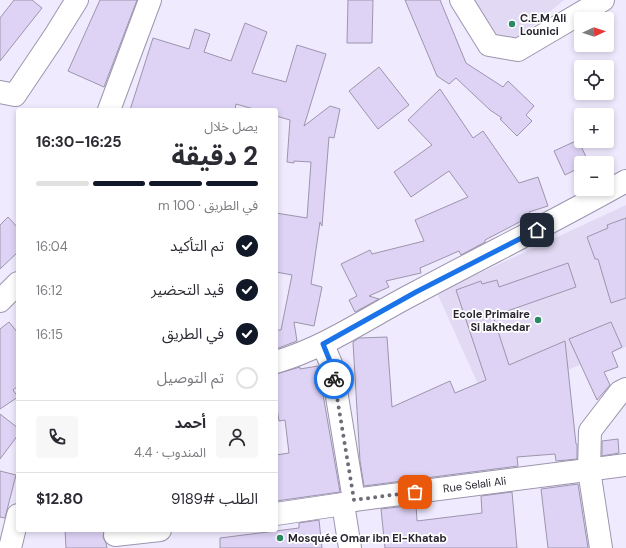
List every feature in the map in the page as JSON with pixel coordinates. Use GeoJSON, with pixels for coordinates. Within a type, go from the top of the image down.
{"type":"FeatureCollection","features":[{"type":"Feature","properties":{"kind":"street"},"geometry":{"type":"LineString","coordinates":[[0,92],[15,94],[77,0]]}},
{"type":"Feature","properties":{"kind":"street"},"geometry":{"type":"LineString","coordinates":[[110,108],[150,0]]}},
{"type":"Feature","properties":{"kind":"street"},"geometry":{"type":"LineString","coordinates":[[461,0],[489,45],[518,50],[603,0]]}},
{"type":"Feature","properties":{"kind":"street"},"geometry":{"type":"LineString","coordinates":[[278,361],[293,357],[323,344],[416,292],[626,182]]}},
{"type":"Feature","properties":{"kind":"street"},"geometry":{"type":"LineString","coordinates":[[0,301],[16,285]]}},
{"type":"Feature","properties":{"kind":"street"},"geometry":{"type":"LineString","coordinates":[[323,344],[332,366],[349,502],[350,548]]}},
{"type":"Feature","properties":{"kind":"street"},"geometry":{"type":"LineString","coordinates":[[601,548],[589,470],[590,430],[620,392],[626,389]]}},
{"type":"Feature","properties":{"kind":"street","name":"Rue Selali Ali"},"geometry":{"type":"LineString","coordinates":[[278,514],[349,502],[626,466]]}},
{"type":"Feature","properties":{"kind":"street"},"geometry":{"type":"LineString","coordinates":[[10,548],[16,523]]}},
{"type":"Feature","properties":{"kind":"street"},"geometry":{"type":"LineString","coordinates":[[115,538],[149,532]]}},
{"type":"Feature","properties":{"kind":"shaded area","name":"C.E.M Ali Lounici"},"geometry":{"type":"Polygon","coordinates":[[[471,0],[564,0],[506,48],[471,0]]]}},
{"type":"Feature","properties":{"kind":"shaded area","name":"Ecole Primaire Si lakhedar"},"geometry":{"type":"Polygon","coordinates":[[[626,205],[626,347],[486,402],[437,293],[626,205]]]}},
{"type":"Feature","properties":{"kind":"building"},"geometry":{"type":"Polygon","coordinates":[[[14,0],[32,0],[42,8],[0,61],[0,18],[14,0]]]}},
{"type":"Feature","properties":{"kind":"building"},"geometry":{"type":"Polygon","coordinates":[[[100,0],[137,0],[104,87],[68,71],[100,0]]]}},
{"type":"Feature","properties":{"kind":"building"},"geometry":{"type":"Polygon","coordinates":[[[348,0],[373,0],[372,43],[347,43],[348,0]]]}},
{"type":"Feature","properties":{"kind":"building"},"geometry":{"type":"Polygon","coordinates":[[[405,0],[440,0],[466,63],[503,87],[508,81],[534,106],[526,115],[532,121],[517,136],[500,119],[502,118],[490,110],[456,78],[449,84],[437,76],[405,0]]]}},
{"type":"Feature","properties":{"kind":"building"},"geometry":{"type":"Polygon","coordinates":[[[245,23],[267,32],[252,73],[286,82],[297,45],[326,54],[304,126],[330,106],[340,109],[334,138],[329,137],[322,226],[320,222],[311,284],[322,287],[314,326],[294,322],[297,341],[278,348],[278,330],[281,330],[292,275],[278,272],[278,213],[307,218],[311,162],[287,162],[290,120],[278,117],[278,108],[250,108],[236,104],[235,108],[131,108],[153,38],[189,49],[195,29],[210,34],[204,52],[231,61],[245,23]]]}},
{"type":"Feature","properties":{"kind":"building"},"geometry":{"type":"Polygon","coordinates":[[[379,67],[409,105],[378,129],[349,91],[379,67]]]}},
{"type":"Feature","properties":{"kind":"building"},"geometry":{"type":"Polygon","coordinates":[[[440,89],[473,138],[483,131],[519,183],[538,177],[548,206],[529,212],[531,216],[485,240],[485,242],[461,255],[459,251],[420,268],[421,273],[386,281],[389,287],[369,296],[379,299],[355,312],[349,300],[357,296],[341,264],[370,250],[372,254],[424,241],[415,220],[468,197],[449,171],[411,197],[394,172],[432,145],[408,120],[440,89]]]}},
{"type":"Feature","properties":{"kind":"building"},"geometry":{"type":"Polygon","coordinates":[[[574,142],[574,148],[582,148],[586,156],[574,156],[574,170],[565,175],[554,151],[574,142]]]}},
{"type":"Feature","properties":{"kind":"building"},"geometry":{"type":"Polygon","coordinates":[[[8,217],[16,226],[16,254],[0,269],[0,225],[8,217]]]}},
{"type":"Feature","properties":{"kind":"building"},"geometry":{"type":"Polygon","coordinates":[[[626,218],[626,298],[611,303],[598,259],[595,259],[587,237],[608,228],[607,225],[626,218]]]}},
{"type":"Feature","properties":{"kind":"building"},"geometry":{"type":"Polygon","coordinates":[[[568,263],[576,287],[493,316],[509,365],[565,341],[577,444],[577,459],[556,461],[555,454],[517,457],[518,466],[364,486],[360,461],[353,342],[359,338],[387,337],[392,407],[450,381],[455,393],[486,380],[456,290],[481,281],[482,284],[497,280],[499,287],[568,263]]]}},
{"type":"Feature","properties":{"kind":"building"},"geometry":{"type":"Polygon","coordinates":[[[9,322],[16,331],[16,388],[13,390],[16,394],[16,398],[0,409],[0,329],[9,322]]]}},
{"type":"Feature","properties":{"kind":"building"},"geometry":{"type":"Polygon","coordinates":[[[611,322],[622,347],[612,352],[618,367],[604,372],[610,385],[597,400],[569,339],[611,322]]]}},
{"type":"Feature","properties":{"kind":"building"},"geometry":{"type":"Polygon","coordinates":[[[318,366],[340,492],[278,501],[278,455],[289,453],[285,420],[279,421],[278,415],[278,373],[300,367],[300,369],[318,366]]]}},
{"type":"Feature","properties":{"kind":"building"},"geometry":{"type":"Polygon","coordinates":[[[0,414],[16,426],[16,438],[0,459],[0,414]]]}},
{"type":"Feature","properties":{"kind":"building"},"geometry":{"type":"Polygon","coordinates":[[[618,439],[619,453],[602,456],[602,441],[618,439]]]}},
{"type":"Feature","properties":{"kind":"building"},"geometry":{"type":"Polygon","coordinates":[[[0,471],[16,475],[5,518],[0,517],[0,471]]]}},
{"type":"Feature","properties":{"kind":"building"},"geometry":{"type":"Polygon","coordinates":[[[578,484],[588,548],[548,548],[541,489],[578,484]]]}},
{"type":"Feature","properties":{"kind":"building"},"geometry":{"type":"Polygon","coordinates":[[[512,492],[517,548],[385,548],[381,509],[416,505],[417,521],[482,513],[481,496],[512,492]]]}},
{"type":"Feature","properties":{"kind":"building"},"geometry":{"type":"Polygon","coordinates":[[[319,520],[322,548],[220,548],[220,538],[278,532],[278,531],[299,528],[299,523],[319,520]]]}},
{"type":"Feature","properties":{"kind":"building"},"geometry":{"type":"Polygon","coordinates":[[[65,532],[104,532],[103,537],[107,548],[66,548],[65,532]]]}},
{"type":"Feature","properties":{"kind":"way so far"},"geometry":{"type":"LineString","coordinates":[[334,379],[354,500],[415,492]]}},
{"type":"Feature","properties":{"kind":"place","name":"C.E.M Ali Lounici"},"geometry":{"type":"Point","coordinates":[512,24]}},
{"type":"Feature","properties":{"kind":"place","name":"Ecole Primaire Si lakhedar"},"geometry":{"type":"Point","coordinates":[538,320]}},
{"type":"Feature","properties":{"kind":"place","name":"Mosquée Omar ibn El-Khatab"},"geometry":{"type":"Point","coordinates":[280,538]}},
{"type":"Feature","properties":{"kind":"route"},"geometry":{"type":"LineString","coordinates":[[334,379],[332,366],[323,344],[416,292],[537,230]]}}]}
